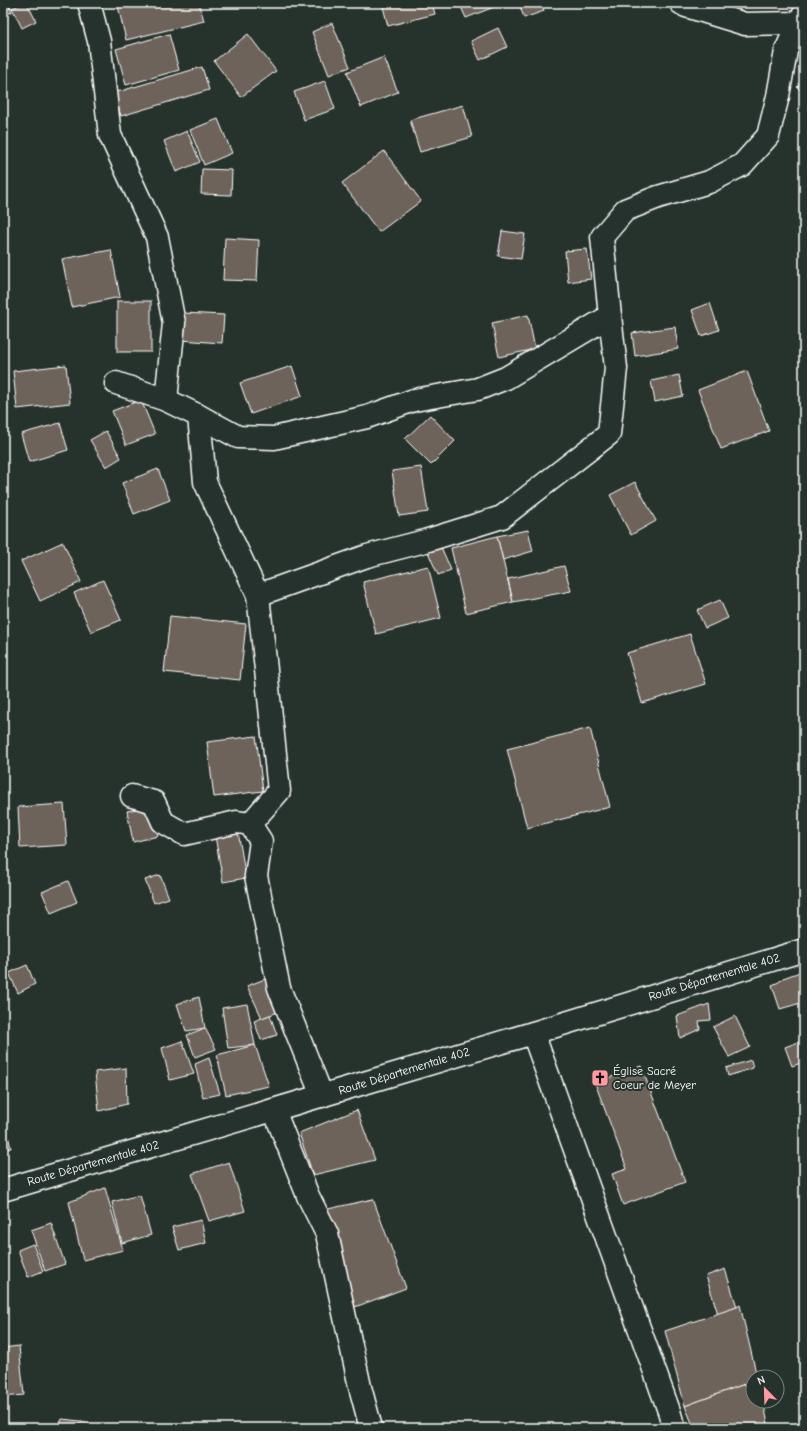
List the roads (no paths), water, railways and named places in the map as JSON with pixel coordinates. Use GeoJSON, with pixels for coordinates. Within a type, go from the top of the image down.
{"type":"FeatureCollection","features":[{"type":"Feature","properties":{"kind":"street"},"geometry":{"type":"LineString","coordinates":[[89,3],[99,41],[110,135],[157,237],[174,323],[166,400]]}},
{"type":"Feature","properties":{"kind":"street"},"geometry":{"type":"LineString","coordinates":[[681,3],[686,6],[745,24],[801,18]]}},
{"type":"Feature","properties":{"kind":"street"},"geometry":{"type":"LineString","coordinates":[[258,595],[367,556],[502,517],[609,434],[616,368],[602,237],[625,210],[658,197],[709,182],[742,165],[768,136],[778,96],[786,51],[801,18]]}},
{"type":"Feature","properties":{"kind":"street"},"geometry":{"type":"LineString","coordinates":[[116,382],[166,400],[238,437],[274,438],[367,418],[414,400],[478,389],[506,378],[610,316]]}},
{"type":"Feature","properties":{"kind":"street"},"geometry":{"type":"LineString","coordinates":[[199,416],[205,482],[258,595],[279,791],[250,824]]}},
{"type":"Feature","properties":{"kind":"street"},"geometry":{"type":"LineString","coordinates":[[132,796],[154,802],[164,822],[184,834],[237,822],[250,824],[261,840],[256,876],[279,988],[322,1096]]}},
{"type":"Feature","properties":{"kind":"street","name":"Route Départementale 402"},"geometry":{"type":"LineString","coordinates":[[3,1190],[533,1033],[804,950]]}},
{"type":"Feature","properties":{"kind":"street"},"geometry":{"type":"LineString","coordinates":[[533,1033],[674,1428]]}},
{"type":"Feature","properties":{"kind":"street"},"geometry":{"type":"LineString","coordinates":[[274,1110],[308,1196],[327,1234],[360,1387],[371,1428]]}},
{"type":"Feature","properties":{"kind":"place","name":"Église Sacré Coeur de Meyer"},"geometry":{"type":"Point","coordinates":[600,1078]}}]}
